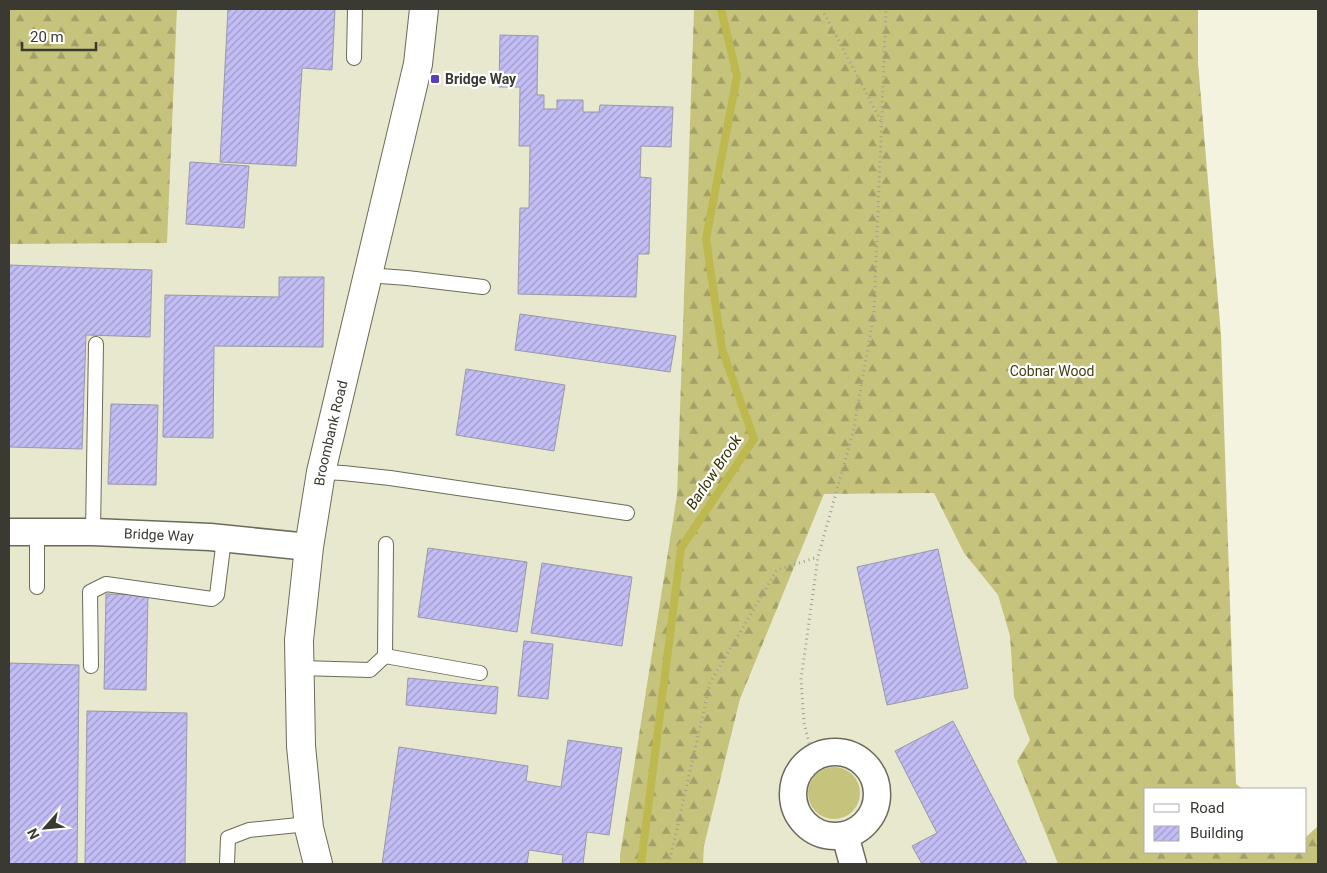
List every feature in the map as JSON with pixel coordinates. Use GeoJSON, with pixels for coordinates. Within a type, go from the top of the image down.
{"type":"FeatureCollection","features":[{"type":"Feature","properties":{"kind":"street","name":"Broombank Road"},"geometry":{"type":"LineString","coordinates":[[318,864],[308,824],[301,746],[299,640],[309,547],[321,472],[418,64],[424,9]]}},
{"type":"Feature","properties":{"kind":"street","name":"Bridge Way"},"geometry":{"type":"LineString","coordinates":[[9,532],[94,532],[224,539],[309,547]]}},
{"type":"Feature","properties":{"kind":"street"},"geometry":{"type":"LineString","coordinates":[[827,752],[841,752],[855,757],[866,766],[874,778],[877,792],[875,806],[868,819],[858,829],[845,835],[832,836],[819,833],[807,826],[799,816],[794,804],[793,790],[796,777],[803,766],[813,758],[827,752]]}},
{"type":"Feature","properties":{"kind":"street"},"geometry":{"type":"LineString","coordinates":[[845,835],[853,864]]}},
{"type":"Feature","properties":{"kind":"lane"},"geometry":{"type":"LineString","coordinates":[[354,58],[355,9]]}},
{"type":"Feature","properties":{"kind":"lane"},"geometry":{"type":"LineString","coordinates":[[367,275],[483,287]]}},
{"type":"Feature","properties":{"kind":"lane"},"geometry":{"type":"LineString","coordinates":[[94,532],[96,344]]}},
{"type":"Feature","properties":{"kind":"lane"},"geometry":{"type":"LineString","coordinates":[[321,472],[390,478],[627,513]]}},
{"type":"Feature","properties":{"kind":"lane"},"geometry":{"type":"LineString","coordinates":[[37,532],[37,587]]}},
{"type":"Feature","properties":{"kind":"lane"},"geometry":{"type":"LineString","coordinates":[[91,666],[90,592],[106,584],[212,599],[217,595],[224,539]]}},
{"type":"Feature","properties":{"kind":"lane"},"geometry":{"type":"LineString","coordinates":[[300,668],[370,670],[385,656],[386,544]]}},
{"type":"Feature","properties":{"kind":"lane"},"geometry":{"type":"LineString","coordinates":[[385,656],[480,673]]}},
{"type":"Feature","properties":{"kind":"lane"},"geometry":{"type":"LineString","coordinates":[[227,864],[228,838],[249,830],[308,824]]}},
{"type":"Feature","properties":{"kind":"path"},"geometry":{"type":"LineString","coordinates":[[822,9],[882,124]]}},
{"type":"Feature","properties":{"kind":"path"},"geometry":{"type":"LineString","coordinates":[[813,758],[804,723],[801,679],[818,557],[853,434],[874,313],[886,9]]}},
{"type":"Feature","properties":{"kind":"path"},"geometry":{"type":"LineString","coordinates":[[669,864],[710,683],[777,570],[818,557]]}},
{"type":"Feature","properties":{"kind":"shaded area"},"geometry":{"type":"Polygon","coordinates":[[[177,9],[694,9],[677,495],[620,864],[9,864],[9,244],[167,243],[177,9]]]}},
{"type":"Feature","properties":{"kind":"shaded area"},"geometry":{"type":"Polygon","coordinates":[[[934,493],[964,553],[998,595],[1010,636],[1014,697],[1030,740],[1017,761],[1058,864],[703,864],[704,846],[740,699],[824,494],[934,493]]]}},
{"type":"Feature","properties":{"kind":"green space"},"geometry":{"type":"Polygon","coordinates":[[[9,9],[177,9],[167,243],[9,244],[9,9]]]}},
{"type":"Feature","properties":{"kind":"green space","name":"Cobnar Wood"},"geometry":{"type":"Polygon","coordinates":[[[694,9],[1198,9],[1198,63],[1221,335],[1236,784],[1242,788],[1144,788],[1144,853],[1307,853],[1307,836],[1318,826],[1318,864],[1058,864],[1017,761],[1030,740],[1014,697],[1010,636],[998,595],[964,553],[934,493],[824,494],[740,699],[704,846],[703,864],[620,864],[677,495],[694,9]]]}},
{"type":"Feature","properties":{"kind":"green space"},"geometry":{"type":"Polygon","coordinates":[[[829,767],[839,767],[853,774],[860,788],[860,798],[853,812],[839,819],[829,819],[819,815],[812,808],[808,798],[808,788],[812,778],[819,771],[829,767]]]}},
{"type":"Feature","properties":{"kind":"building"},"geometry":{"type":"Polygon","coordinates":[[[228,9],[335,9],[332,70],[302,68],[296,166],[220,162],[228,9]]]}},
{"type":"Feature","properties":{"kind":"building"},"geometry":{"type":"Polygon","coordinates":[[[500,35],[538,36],[537,95],[544,95],[544,109],[557,109],[557,100],[583,100],[583,112],[599,112],[600,105],[673,107],[671,147],[641,146],[640,177],[651,178],[649,254],[638,254],[636,297],[518,294],[520,208],[529,208],[530,146],[519,146],[520,87],[499,87],[500,35]]]}},
{"type":"Feature","properties":{"kind":"building"},"geometry":{"type":"Polygon","coordinates":[[[190,162],[249,166],[244,228],[186,224],[190,162]]]}},
{"type":"Feature","properties":{"kind":"building"},"geometry":{"type":"Polygon","coordinates":[[[9,265],[152,270],[150,337],[86,335],[82,449],[9,447],[9,265]]]}},
{"type":"Feature","properties":{"kind":"building"},"geometry":{"type":"Polygon","coordinates":[[[279,277],[324,277],[323,347],[214,346],[213,438],[163,437],[165,295],[279,297],[279,277]]]}},
{"type":"Feature","properties":{"kind":"building"},"geometry":{"type":"Polygon","coordinates":[[[520,314],[676,336],[670,372],[515,350],[520,314]]]}},
{"type":"Feature","properties":{"kind":"building"},"geometry":{"type":"Polygon","coordinates":[[[466,369],[565,385],[554,451],[456,435],[466,369]]]}},
{"type":"Feature","properties":{"kind":"building"},"geometry":{"type":"Polygon","coordinates":[[[111,404],[158,405],[156,485],[108,484],[111,404]]]}},
{"type":"Feature","properties":{"kind":"building"},"geometry":{"type":"Polygon","coordinates":[[[428,548],[527,562],[517,632],[418,617],[428,548]]]}},
{"type":"Feature","properties":{"kind":"building"},"geometry":{"type":"Polygon","coordinates":[[[938,549],[968,688],[887,705],[857,567],[938,549]]]}},
{"type":"Feature","properties":{"kind":"building"},"geometry":{"type":"Polygon","coordinates":[[[542,563],[632,577],[622,646],[531,633],[542,563]]]}},
{"type":"Feature","properties":{"kind":"building"},"geometry":{"type":"Polygon","coordinates":[[[106,594],[148,595],[146,690],[104,689],[106,594]]]}},
{"type":"Feature","properties":{"kind":"building"},"geometry":{"type":"Polygon","coordinates":[[[524,641],[553,644],[548,699],[518,696],[524,641]]]}},
{"type":"Feature","properties":{"kind":"building"},"geometry":{"type":"Polygon","coordinates":[[[9,663],[79,665],[77,864],[9,864],[9,663]]]}},
{"type":"Feature","properties":{"kind":"building"},"geometry":{"type":"Polygon","coordinates":[[[408,678],[498,687],[496,714],[406,705],[408,678]]]}},
{"type":"Feature","properties":{"kind":"building"},"geometry":{"type":"Polygon","coordinates":[[[87,711],[187,713],[185,864],[85,864],[87,711]]]}},
{"type":"Feature","properties":{"kind":"building"},"geometry":{"type":"Polygon","coordinates":[[[953,721],[1027,864],[922,864],[912,846],[937,833],[895,751],[953,721]]]}},
{"type":"Feature","properties":{"kind":"building"},"geometry":{"type":"Polygon","coordinates":[[[568,740],[622,748],[609,835],[587,832],[583,864],[562,864],[563,855],[529,850],[527,864],[382,864],[399,747],[528,766],[526,781],[561,787],[568,740]]]}},
{"type":"Feature","properties":{"kind":"waterway","name":"Barlow Brook"},"geometry":{"type":"LineString","coordinates":[[641,864],[681,548],[754,439],[722,349],[706,239],[737,76],[721,9]]}},
{"type":"Feature","properties":{"kind":"place","name":"Bridge Way"},"geometry":{"type":"Point","coordinates":[435,79]}}]}
